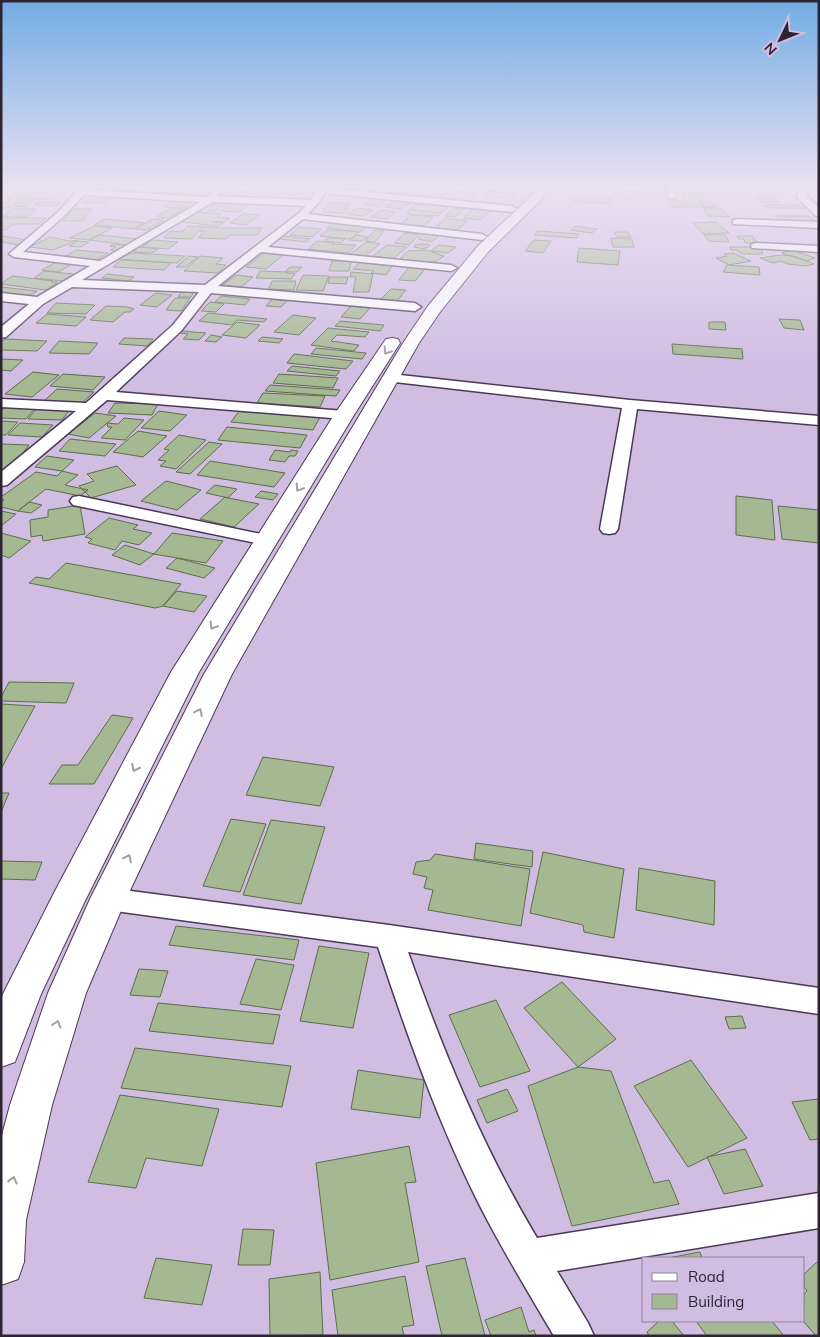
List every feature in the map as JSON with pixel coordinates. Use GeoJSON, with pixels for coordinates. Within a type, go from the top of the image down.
{"type":"FeatureCollection","features":[{"type":"Feature","properties":{"kind":"main road"},"geometry":{"type":"LineString","coordinates":[[1,1050],[22,994],[66,903],[184,672],[344,415],[415,307],[471,248]]}},
{"type":"Feature","properties":{"kind":"main road"},"geometry":{"type":"LineString","coordinates":[[1,1262],[3,1220],[30,1105],[67,994],[108,899],[218,674],[411,343],[456,281],[484,248]]}},
{"type":"Feature","properties":{"kind":"street"},"geometry":{"type":"LineString","coordinates":[[21,248],[14,254],[100,264]]}},
{"type":"Feature","properties":{"kind":"street"},"geometry":{"type":"LineString","coordinates":[[1,334],[40,301],[127,248]]}},
{"type":"Feature","properties":{"kind":"street"},"geometry":{"type":"LineString","coordinates":[[806,248],[819,249]]}},
{"type":"Feature","properties":{"kind":"street"},"geometry":{"type":"LineString","coordinates":[[1,481],[104,395],[176,328],[208,289],[259,249],[451,268]]}},
{"type":"Feature","properties":{"kind":"street"},"geometry":{"type":"LineString","coordinates":[[69,283],[208,289],[415,307]]}},
{"type":"Feature","properties":{"kind":"street"},"geometry":{"type":"LineString","coordinates":[[1,297],[40,301]]}},
{"type":"Feature","properties":{"kind":"street"},"geometry":{"type":"LineString","coordinates":[[391,378],[630,404],[819,421]]}},
{"type":"Feature","properties":{"kind":"street"},"geometry":{"type":"LineString","coordinates":[[104,395],[344,415]]}},
{"type":"Feature","properties":{"kind":"street"},"geometry":{"type":"LineString","coordinates":[[1,403],[88,407]]}},
{"type":"Feature","properties":{"kind":"street"},"geometry":{"type":"LineString","coordinates":[[610,529],[630,404]]}},
{"type":"Feature","properties":{"kind":"street"},"geometry":{"type":"LineString","coordinates":[[79,501],[266,540]]}},
{"type":"Feature","properties":{"kind":"street"},"geometry":{"type":"LineString","coordinates":[[108,899],[389,937],[819,1001]]}},
{"type":"Feature","properties":{"kind":"street"},"geometry":{"type":"LineString","coordinates":[[389,937],[427,1048],[481,1172],[528,1258],[576,1336]]}},
{"type":"Feature","properties":{"kind":"street"},"geometry":{"type":"LineString","coordinates":[[528,1258],[819,1210]]}},
{"type":"Feature","properties":{"kind":"building"},"geometry":{"type":"Polygon","coordinates":[[[113,248],[123,248],[117,251],[110,250],[113,248]]]}},
{"type":"Feature","properties":{"kind":"building"},"geometry":{"type":"Polygon","coordinates":[[[137,248],[158,249],[152,253],[133,252],[137,248]]]}},
{"type":"Feature","properties":{"kind":"building"},"geometry":{"type":"Polygon","coordinates":[[[309,248],[353,248],[348,253],[309,248]]]}},
{"type":"Feature","properties":{"kind":"building"},"geometry":{"type":"Polygon","coordinates":[[[357,248],[375,248],[365,256],[350,254],[357,248]]]}},
{"type":"Feature","properties":{"kind":"building"},"geometry":{"type":"Polygon","coordinates":[[[383,248],[405,248],[393,259],[373,256],[383,248]]]}},
{"type":"Feature","properties":{"kind":"building"},"geometry":{"type":"Polygon","coordinates":[[[434,248],[454,248],[448,253],[431,251],[434,248]]]}},
{"type":"Feature","properties":{"kind":"building"},"geometry":{"type":"Polygon","coordinates":[[[527,248],[546,248],[543,253],[525,251],[527,248]]]}},
{"type":"Feature","properties":{"kind":"building"},"geometry":{"type":"Polygon","coordinates":[[[579,248],[620,251],[618,265],[577,262],[579,248]]]}},
{"type":"Feature","properties":{"kind":"building"},"geometry":{"type":"Polygon","coordinates":[[[730,248],[761,248],[763,254],[743,254],[736,250],[730,248]]]}},
{"type":"Feature","properties":{"kind":"building"},"geometry":{"type":"Polygon","coordinates":[[[76,250],[108,253],[95,261],[63,258],[76,250]]]}},
{"type":"Feature","properties":{"kind":"building"},"geometry":{"type":"Polygon","coordinates":[[[427,250],[444,256],[436,261],[426,263],[400,259],[408,251],[427,250]]]}},
{"type":"Feature","properties":{"kind":"building"},"geometry":{"type":"Polygon","coordinates":[[[792,250],[815,258],[807,261],[782,253],[792,250]]]}},
{"type":"Feature","properties":{"kind":"building"},"geometry":{"type":"Polygon","coordinates":[[[132,253],[185,256],[177,263],[118,259],[132,253]]]}},
{"type":"Feature","properties":{"kind":"building"},"geometry":{"type":"Polygon","coordinates":[[[264,253],[283,255],[266,269],[246,267],[264,253]]]}},
{"type":"Feature","properties":{"kind":"building"},"geometry":{"type":"Polygon","coordinates":[[[733,253],[751,261],[729,265],[716,258],[727,256],[724,254],[733,253]]]}},
{"type":"Feature","properties":{"kind":"building"},"geometry":{"type":"Polygon","coordinates":[[[780,255],[793,256],[814,264],[806,266],[788,264],[781,261],[773,263],[760,258],[780,255]]]}},
{"type":"Feature","properties":{"kind":"building"},"geometry":{"type":"Polygon","coordinates":[[[189,256],[198,257],[185,267],[176,267],[189,256]]]}},
{"type":"Feature","properties":{"kind":"building"},"geometry":{"type":"Polygon","coordinates":[[[200,256],[223,258],[216,264],[226,265],[217,273],[184,271],[200,256]]]}},
{"type":"Feature","properties":{"kind":"building"},"geometry":{"type":"Polygon","coordinates":[[[121,260],[171,263],[164,270],[113,267],[121,260]]]}},
{"type":"Feature","properties":{"kind":"building"},"geometry":{"type":"Polygon","coordinates":[[[58,261],[74,263],[58,272],[42,270],[58,261]]]}},
{"type":"Feature","properties":{"kind":"building"},"geometry":{"type":"Polygon","coordinates":[[[332,261],[351,261],[349,271],[329,271],[332,261]]]}},
{"type":"Feature","properties":{"kind":"building"},"geometry":{"type":"Polygon","coordinates":[[[360,262],[392,266],[386,275],[371,273],[374,271],[353,269],[360,262]]]}},
{"type":"Feature","properties":{"kind":"building"},"geometry":{"type":"Polygon","coordinates":[[[727,265],[759,267],[760,275],[723,272],[727,265]]]}},
{"type":"Feature","properties":{"kind":"building"},"geometry":{"type":"Polygon","coordinates":[[[410,266],[426,268],[415,281],[399,280],[410,266]]]}},
{"type":"Feature","properties":{"kind":"building"},"geometry":{"type":"Polygon","coordinates":[[[290,267],[302,267],[297,272],[285,272],[290,267]]]}},
{"type":"Feature","properties":{"kind":"building"},"geometry":{"type":"Polygon","coordinates":[[[44,271],[73,274],[63,281],[34,278],[44,271]]]}},
{"type":"Feature","properties":{"kind":"building"},"geometry":{"type":"Polygon","coordinates":[[[260,271],[295,274],[291,279],[256,278],[260,271]]]}},
{"type":"Feature","properties":{"kind":"building"},"geometry":{"type":"Polygon","coordinates":[[[351,272],[373,274],[369,292],[353,292],[356,277],[350,277],[351,272]]]}},
{"type":"Feature","properties":{"kind":"building"},"geometry":{"type":"Polygon","coordinates":[[[107,274],[134,277],[128,281],[102,278],[107,274]]]}},
{"type":"Feature","properties":{"kind":"building"},"geometry":{"type":"Polygon","coordinates":[[[236,275],[253,277],[241,287],[223,285],[236,275]]]}},
{"type":"Feature","properties":{"kind":"building"},"geometry":{"type":"Polygon","coordinates":[[[303,275],[329,276],[323,291],[296,290],[303,275]]]}},
{"type":"Feature","properties":{"kind":"building"},"geometry":{"type":"Polygon","coordinates":[[[12,276],[58,282],[46,290],[1,284],[12,276]]]}},
{"type":"Feature","properties":{"kind":"building"},"geometry":{"type":"Polygon","coordinates":[[[330,277],[348,277],[346,284],[328,283],[330,277]]]}},
{"type":"Feature","properties":{"kind":"building"},"geometry":{"type":"Polygon","coordinates":[[[272,281],[296,281],[294,290],[269,289],[272,281]]]}},
{"type":"Feature","properties":{"kind":"building"},"geometry":{"type":"Polygon","coordinates":[[[1,287],[37,291],[27,297],[1,294],[1,287]]]}},
{"type":"Feature","properties":{"kind":"building"},"geometry":{"type":"Polygon","coordinates":[[[391,289],[406,290],[396,302],[380,300],[391,289]]]}},
{"type":"Feature","properties":{"kind":"building"},"geometry":{"type":"Polygon","coordinates":[[[181,292],[194,292],[191,297],[178,297],[181,292]]]}},
{"type":"Feature","properties":{"kind":"building"},"geometry":{"type":"Polygon","coordinates":[[[156,293],[172,295],[157,307],[140,305],[156,293]]]}},
{"type":"Feature","properties":{"kind":"building"},"geometry":{"type":"Polygon","coordinates":[[[221,296],[250,299],[245,305],[215,302],[221,296]]]}},
{"type":"Feature","properties":{"kind":"building"},"geometry":{"type":"Polygon","coordinates":[[[175,298],[190,298],[181,311],[166,310],[175,298]]]}},
{"type":"Feature","properties":{"kind":"building"},"geometry":{"type":"Polygon","coordinates":[[[272,299],[287,301],[281,307],[266,306],[272,299]]]}},
{"type":"Feature","properties":{"kind":"building"},"geometry":{"type":"Polygon","coordinates":[[[210,302],[224,304],[216,312],[201,311],[210,302]]]}},
{"type":"Feature","properties":{"kind":"building"},"geometry":{"type":"Polygon","coordinates":[[[56,303],[95,305],[86,314],[47,313],[56,303]]]}},
{"type":"Feature","properties":{"kind":"building"},"geometry":{"type":"Polygon","coordinates":[[[106,306],[134,309],[130,312],[125,312],[113,322],[90,320],[106,306]]]}},
{"type":"Feature","properties":{"kind":"building"},"geometry":{"type":"Polygon","coordinates":[[[351,306],[370,308],[360,319],[341,317],[351,306]]]}},
{"type":"Feature","properties":{"kind":"building"},"geometry":{"type":"Polygon","coordinates":[[[208,313],[267,319],[264,322],[237,320],[232,325],[199,321],[208,313]]]}},
{"type":"Feature","properties":{"kind":"building"},"geometry":{"type":"Polygon","coordinates":[[[47,314],[86,317],[76,326],[36,323],[47,314]]]}},
{"type":"Feature","properties":{"kind":"building"},"geometry":{"type":"Polygon","coordinates":[[[293,315],[316,318],[299,335],[274,332],[293,315]]]}},
{"type":"Feature","properties":{"kind":"building"},"geometry":{"type":"Polygon","coordinates":[[[779,319],[800,320],[804,330],[784,328],[779,319]]]}},
{"type":"Feature","properties":{"kind":"building"},"geometry":{"type":"Polygon","coordinates":[[[340,321],[384,325],[380,331],[335,326],[340,321]]]}},
{"type":"Feature","properties":{"kind":"building"},"geometry":{"type":"Polygon","coordinates":[[[237,322],[260,325],[246,338],[222,335],[237,322]]]}},
{"type":"Feature","properties":{"kind":"building"},"geometry":{"type":"Polygon","coordinates":[[[709,322],[725,322],[726,330],[709,329],[709,322]]]}},
{"type":"Feature","properties":{"kind":"building"},"geometry":{"type":"Polygon","coordinates":[[[328,328],[369,332],[365,337],[337,335],[331,341],[359,345],[354,351],[311,345],[328,328]]]}},
{"type":"Feature","properties":{"kind":"building"},"geometry":{"type":"Polygon","coordinates":[[[182,331],[206,333],[199,340],[183,339],[188,334],[180,333],[182,331]]]}},
{"type":"Feature","properties":{"kind":"building"},"geometry":{"type":"Polygon","coordinates":[[[211,335],[222,337],[216,342],[205,341],[211,335]]]}},
{"type":"Feature","properties":{"kind":"building"},"geometry":{"type":"Polygon","coordinates":[[[262,337],[283,339],[279,343],[258,341],[262,337]]]}},
{"type":"Feature","properties":{"kind":"building"},"geometry":{"type":"Polygon","coordinates":[[[124,338],[153,339],[147,346],[119,344],[124,338]]]}},
{"type":"Feature","properties":{"kind":"building"},"geometry":{"type":"Polygon","coordinates":[[[5,339],[47,341],[37,351],[1,350],[1,343],[5,339]]]}},
{"type":"Feature","properties":{"kind":"building"},"geometry":{"type":"Polygon","coordinates":[[[59,341],[98,343],[89,354],[49,353],[59,341]]]}},
{"type":"Feature","properties":{"kind":"building"},"geometry":{"type":"Polygon","coordinates":[[[672,344],[742,349],[743,359],[673,354],[672,344]]]}},
{"type":"Feature","properties":{"kind":"building"},"geometry":{"type":"Polygon","coordinates":[[[316,348],[366,353],[362,359],[311,354],[316,348]]]}},
{"type":"Feature","properties":{"kind":"building"},"geometry":{"type":"Polygon","coordinates":[[[294,354],[353,361],[346,369],[287,363],[294,354]]]}},
{"type":"Feature","properties":{"kind":"building"},"geometry":{"type":"Polygon","coordinates":[[[1,359],[23,360],[11,371],[1,370],[1,359]]]}},
{"type":"Feature","properties":{"kind":"building"},"geometry":{"type":"Polygon","coordinates":[[[292,366],[340,371],[336,376],[287,371],[292,366]]]}},
{"type":"Feature","properties":{"kind":"building"},"geometry":{"type":"Polygon","coordinates":[[[33,372],[59,375],[32,397],[5,394],[33,372]]]}},
{"type":"Feature","properties":{"kind":"building"},"geometry":{"type":"Polygon","coordinates":[[[63,374],[105,377],[93,390],[50,386],[63,374]]]}},
{"type":"Feature","properties":{"kind":"building"},"geometry":{"type":"Polygon","coordinates":[[[279,374],[338,378],[333,388],[273,383],[279,374]]]}},
{"type":"Feature","properties":{"kind":"building"},"geometry":{"type":"Polygon","coordinates":[[[270,385],[340,390],[336,396],[265,391],[270,385]]]}},
{"type":"Feature","properties":{"kind":"building"},"geometry":{"type":"Polygon","coordinates":[[[57,389],[94,392],[81,404],[44,401],[57,389]]]}},
{"type":"Feature","properties":{"kind":"building"},"geometry":{"type":"Polygon","coordinates":[[[263,393],[325,396],[320,407],[257,403],[263,393]]]}},
{"type":"Feature","properties":{"kind":"building"},"geometry":{"type":"Polygon","coordinates":[[[115,403],[158,404],[152,415],[108,413],[115,403]]]}},
{"type":"Feature","properties":{"kind":"building"},"geometry":{"type":"Polygon","coordinates":[[[6,406],[36,407],[26,419],[1,418],[1,411],[6,406]]]}},
{"type":"Feature","properties":{"kind":"building"},"geometry":{"type":"Polygon","coordinates":[[[38,407],[71,408],[62,420],[28,419],[38,407]]]}},
{"type":"Feature","properties":{"kind":"building"},"geometry":{"type":"Polygon","coordinates":[[[240,410],[320,417],[313,430],[231,422],[240,410]]]}},
{"type":"Feature","properties":{"kind":"building"},"geometry":{"type":"Polygon","coordinates":[[[159,411],[187,415],[170,431],[141,428],[159,411]]]}},
{"type":"Feature","properties":{"kind":"building"},"geometry":{"type":"Polygon","coordinates":[[[95,413],[116,416],[89,438],[68,434],[95,413]]]}},
{"type":"Feature","properties":{"kind":"building"},"geometry":{"type":"Polygon","coordinates":[[[124,418],[144,420],[125,440],[101,438],[112,427],[108,427],[107,423],[118,424],[124,418]]]}},
{"type":"Feature","properties":{"kind":"building"},"geometry":{"type":"Polygon","coordinates":[[[1,421],[18,422],[6,435],[1,435],[1,421]]]}},
{"type":"Feature","properties":{"kind":"building"},"geometry":{"type":"Polygon","coordinates":[[[20,423],[53,425],[42,437],[8,435],[20,423]]]}},
{"type":"Feature","properties":{"kind":"building"},"geometry":{"type":"Polygon","coordinates":[[[227,427],[307,435],[300,448],[218,440],[227,427]]]}},
{"type":"Feature","properties":{"kind":"building"},"geometry":{"type":"Polygon","coordinates":[[[138,431],[167,436],[143,457],[113,452],[138,431]]]}},
{"type":"Feature","properties":{"kind":"building"},"geometry":{"type":"Polygon","coordinates":[[[179,435],[206,440],[176,469],[160,466],[166,461],[158,460],[169,450],[164,449],[179,435]]]}},
{"type":"Feature","properties":{"kind":"building"},"geometry":{"type":"Polygon","coordinates":[[[70,439],[116,444],[105,456],[59,451],[70,439]]]}},
{"type":"Feature","properties":{"kind":"building"},"geometry":{"type":"Polygon","coordinates":[[[209,442],[222,444],[190,474],[176,472],[209,442]]]}},
{"type":"Feature","properties":{"kind":"building"},"geometry":{"type":"Polygon","coordinates":[[[1,444],[29,445],[5,477],[1,477],[1,444]]]}},
{"type":"Feature","properties":{"kind":"building"},"geometry":{"type":"Polygon","coordinates":[[[275,450],[298,451],[295,456],[289,456],[285,462],[269,460],[275,450]]]}},
{"type":"Feature","properties":{"kind":"building"},"geometry":{"type":"Polygon","coordinates":[[[47,456],[74,460],[62,471],[35,467],[47,456]]]}},
{"type":"Feature","properties":{"kind":"building"},"geometry":{"type":"Polygon","coordinates":[[[210,461],[285,473],[274,487],[197,475],[210,461]]]}},
{"type":"Feature","properties":{"kind":"building"},"geometry":{"type":"Polygon","coordinates":[[[117,466],[136,485],[91,498],[79,486],[94,481],[87,474],[117,466]]]}},
{"type":"Feature","properties":{"kind":"building"},"geometry":{"type":"Polygon","coordinates":[[[62,471],[78,475],[65,485],[88,490],[80,496],[46,489],[18,511],[1,507],[1,502],[4,500],[1,497],[36,472],[57,476],[62,471]]]}},
{"type":"Feature","properties":{"kind":"building"},"geometry":{"type":"Polygon","coordinates":[[[166,481],[201,490],[177,510],[141,501],[166,481]]]}},
{"type":"Feature","properties":{"kind":"building"},"geometry":{"type":"Polygon","coordinates":[[[215,485],[237,489],[228,498],[206,493],[215,485]]]}},
{"type":"Feature","properties":{"kind":"building"},"geometry":{"type":"Polygon","coordinates":[[[261,491],[278,494],[273,500],[255,497],[261,491]]]}},
{"type":"Feature","properties":{"kind":"building"},"geometry":{"type":"Polygon","coordinates":[[[736,496],[772,500],[775,540],[736,535],[736,496]]]}},
{"type":"Feature","properties":{"kind":"building"},"geometry":{"type":"Polygon","coordinates":[[[225,497],[259,504],[234,527],[200,519],[225,497]]]}},
{"type":"Feature","properties":{"kind":"building"},"geometry":{"type":"Polygon","coordinates":[[[29,502],[42,505],[31,513],[18,511],[29,502]]]}},
{"type":"Feature","properties":{"kind":"building"},"geometry":{"type":"Polygon","coordinates":[[[80,505],[85,534],[43,541],[42,535],[31,537],[30,520],[48,517],[48,510],[80,505]]]}},
{"type":"Feature","properties":{"kind":"building"},"geometry":{"type":"Polygon","coordinates":[[[778,506],[819,510],[819,543],[782,539],[778,506]]]}},
{"type":"Feature","properties":{"kind":"building"},"geometry":{"type":"Polygon","coordinates":[[[1,511],[16,514],[1,526],[1,511]]]}},
{"type":"Feature","properties":{"kind":"building"},"geometry":{"type":"Polygon","coordinates":[[[109,518],[138,525],[133,529],[152,533],[139,545],[122,541],[115,550],[88,543],[92,539],[85,537],[109,518]]]}},
{"type":"Feature","properties":{"kind":"building"},"geometry":{"type":"Polygon","coordinates":[[[1,533],[31,541],[9,558],[1,555],[1,533]]]}},
{"type":"Feature","properties":{"kind":"building"},"geometry":{"type":"Polygon","coordinates":[[[172,533],[223,541],[206,563],[154,554],[172,533]]]}},
{"type":"Feature","properties":{"kind":"building"},"geometry":{"type":"Polygon","coordinates":[[[125,545],[154,554],[140,565],[112,555],[125,545]]]}},
{"type":"Feature","properties":{"kind":"building"},"geometry":{"type":"Polygon","coordinates":[[[177,558],[215,568],[204,578],[166,568],[177,558]]]}},
{"type":"Feature","properties":{"kind":"building"},"geometry":{"type":"Polygon","coordinates":[[[66,563],[181,584],[163,606],[155,608],[29,583],[36,577],[49,579],[66,563]]]}},
{"type":"Feature","properties":{"kind":"building"},"geometry":{"type":"Polygon","coordinates":[[[177,591],[207,596],[194,612],[163,606],[177,591]]]}},
{"type":"Feature","properties":{"kind":"building"},"geometry":{"type":"Polygon","coordinates":[[[9,682],[74,683],[66,703],[1,701],[1,697],[9,682]]]}},
{"type":"Feature","properties":{"kind":"building"},"geometry":{"type":"Polygon","coordinates":[[[1,704],[35,706],[1,769],[1,704]]]}},
{"type":"Feature","properties":{"kind":"building"},"geometry":{"type":"Polygon","coordinates":[[[112,715],[133,718],[94,784],[49,784],[62,765],[78,765],[112,715]]]}},
{"type":"Feature","properties":{"kind":"building"},"geometry":{"type":"Polygon","coordinates":[[[263,757],[334,767],[320,806],[246,795],[263,757]]]}},
{"type":"Feature","properties":{"kind":"building"},"geometry":{"type":"Polygon","coordinates":[[[1,793],[9,793],[1,812],[1,793]]]}},
{"type":"Feature","properties":{"kind":"building"},"geometry":{"type":"Polygon","coordinates":[[[231,819],[266,824],[240,892],[203,886],[231,819]]]}},
{"type":"Feature","properties":{"kind":"building"},"geometry":{"type":"Polygon","coordinates":[[[271,820],[325,827],[301,904],[243,895],[271,820]]]}},
{"type":"Feature","properties":{"kind":"building"},"geometry":{"type":"Polygon","coordinates":[[[476,843],[533,851],[532,867],[474,859],[476,843]]]}},
{"type":"Feature","properties":{"kind":"building"},"geometry":{"type":"Polygon","coordinates":[[[543,852],[624,869],[614,938],[584,932],[583,925],[530,913],[543,852]]]}},
{"type":"Feature","properties":{"kind":"building"},"geometry":{"type":"Polygon","coordinates":[[[435,854],[530,869],[521,926],[428,910],[433,890],[424,888],[427,877],[413,874],[416,862],[430,860],[435,854]]]}},
{"type":"Feature","properties":{"kind":"building"},"geometry":{"type":"Polygon","coordinates":[[[1,861],[42,862],[35,880],[1,879],[1,861]]]}},
{"type":"Feature","properties":{"kind":"building"},"geometry":{"type":"Polygon","coordinates":[[[639,868],[715,881],[714,925],[636,910],[639,868]]]}},
{"type":"Feature","properties":{"kind":"building"},"geometry":{"type":"Polygon","coordinates":[[[176,926],[299,940],[294,960],[169,945],[176,926]]]}},
{"type":"Feature","properties":{"kind":"building"},"geometry":{"type":"Polygon","coordinates":[[[319,946],[369,953],[353,1028],[300,1021],[319,946]]]}},
{"type":"Feature","properties":{"kind":"building"},"geometry":{"type":"Polygon","coordinates":[[[256,959],[294,965],[281,1010],[240,1004],[256,959]]]}},
{"type":"Feature","properties":{"kind":"building"},"geometry":{"type":"Polygon","coordinates":[[[139,969],[168,971],[160,997],[130,995],[139,969]]]}},
{"type":"Feature","properties":{"kind":"building"},"geometry":{"type":"Polygon","coordinates":[[[562,982],[616,1039],[578,1067],[524,1008],[562,982]]]}},
{"type":"Feature","properties":{"kind":"building"},"geometry":{"type":"Polygon","coordinates":[[[496,1000],[530,1071],[480,1087],[449,1015],[496,1000]]]}},
{"type":"Feature","properties":{"kind":"building"},"geometry":{"type":"Polygon","coordinates":[[[158,1003],[280,1015],[273,1044],[149,1031],[158,1003]]]}},
{"type":"Feature","properties":{"kind":"building"},"geometry":{"type":"Polygon","coordinates":[[[742,1016],[746,1028],[729,1029],[725,1017],[742,1016]]]}},
{"type":"Feature","properties":{"kind":"building"},"geometry":{"type":"Polygon","coordinates":[[[135,1048],[291,1066],[282,1107],[121,1088],[135,1048]]]}},
{"type":"Feature","properties":{"kind":"building"},"geometry":{"type":"Polygon","coordinates":[[[691,1060],[747,1138],[688,1167],[634,1086],[691,1060]]]}},
{"type":"Feature","properties":{"kind":"building"},"geometry":{"type":"Polygon","coordinates":[[[578,1067],[611,1071],[654,1183],[669,1180],[679,1204],[572,1226],[528,1086],[578,1067]]]}},
{"type":"Feature","properties":{"kind":"building"},"geometry":{"type":"Polygon","coordinates":[[[358,1070],[424,1080],[420,1118],[351,1109],[358,1070]]]}},
{"type":"Feature","properties":{"kind":"building"},"geometry":{"type":"Polygon","coordinates":[[[507,1089],[518,1111],[487,1123],[477,1100],[507,1089]]]}},
{"type":"Feature","properties":{"kind":"building"},"geometry":{"type":"Polygon","coordinates":[[[120,1095],[219,1109],[202,1166],[146,1158],[136,1188],[88,1182],[120,1095]]]}},
{"type":"Feature","properties":{"kind":"building"},"geometry":{"type":"Polygon","coordinates":[[[819,1099],[819,1139],[810,1140],[792,1102],[819,1099]]]}},
{"type":"Feature","properties":{"kind":"building"},"geometry":{"type":"Polygon","coordinates":[[[409,1146],[416,1182],[405,1183],[419,1262],[330,1280],[316,1163],[409,1146]]]}},
{"type":"Feature","properties":{"kind":"building"},"geometry":{"type":"Polygon","coordinates":[[[745,1149],[763,1186],[724,1194],[707,1157],[745,1149]]]}},
{"type":"Feature","properties":{"kind":"building"},"geometry":{"type":"Polygon","coordinates":[[[243,1229],[274,1230],[270,1265],[238,1265],[243,1229]]]}},
{"type":"Feature","properties":{"kind":"building"},"geometry":{"type":"Polygon","coordinates":[[[700,1252],[702,1257],[673,1257],[700,1252]]]}},
{"type":"Feature","properties":{"kind":"building"},"geometry":{"type":"Polygon","coordinates":[[[156,1258],[212,1265],[202,1305],[144,1298],[156,1258]]]}},
{"type":"Feature","properties":{"kind":"building"},"geometry":{"type":"Polygon","coordinates":[[[465,1258],[485,1336],[442,1336],[426,1266],[465,1258]]]}},
{"type":"Feature","properties":{"kind":"building"},"geometry":{"type":"Polygon","coordinates":[[[817,1262],[819,1264],[819,1336],[816,1336],[804,1322],[805,1293],[807,1291],[805,1288],[805,1273],[817,1262]]]}},
{"type":"Feature","properties":{"kind":"building"},"geometry":{"type":"Polygon","coordinates":[[[320,1272],[323,1335],[270,1336],[269,1279],[320,1272]]]}},
{"type":"Feature","properties":{"kind":"building"},"geometry":{"type":"Polygon","coordinates":[[[405,1276],[414,1325],[402,1327],[404,1336],[338,1336],[332,1290],[405,1276]]]}},
{"type":"Feature","properties":{"kind":"building"},"geometry":{"type":"Polygon","coordinates":[[[521,1307],[529,1332],[534,1330],[536,1336],[491,1336],[485,1320],[521,1307]]]}},
{"type":"Feature","properties":{"kind":"building"},"geometry":{"type":"Polygon","coordinates":[[[658,1322],[673,1322],[684,1336],[649,1336],[647,1332],[658,1322]]]}},
{"type":"Feature","properties":{"kind":"building"},"geometry":{"type":"Polygon","coordinates":[[[697,1322],[773,1322],[784,1336],[707,1336],[697,1322]]]}}]}
